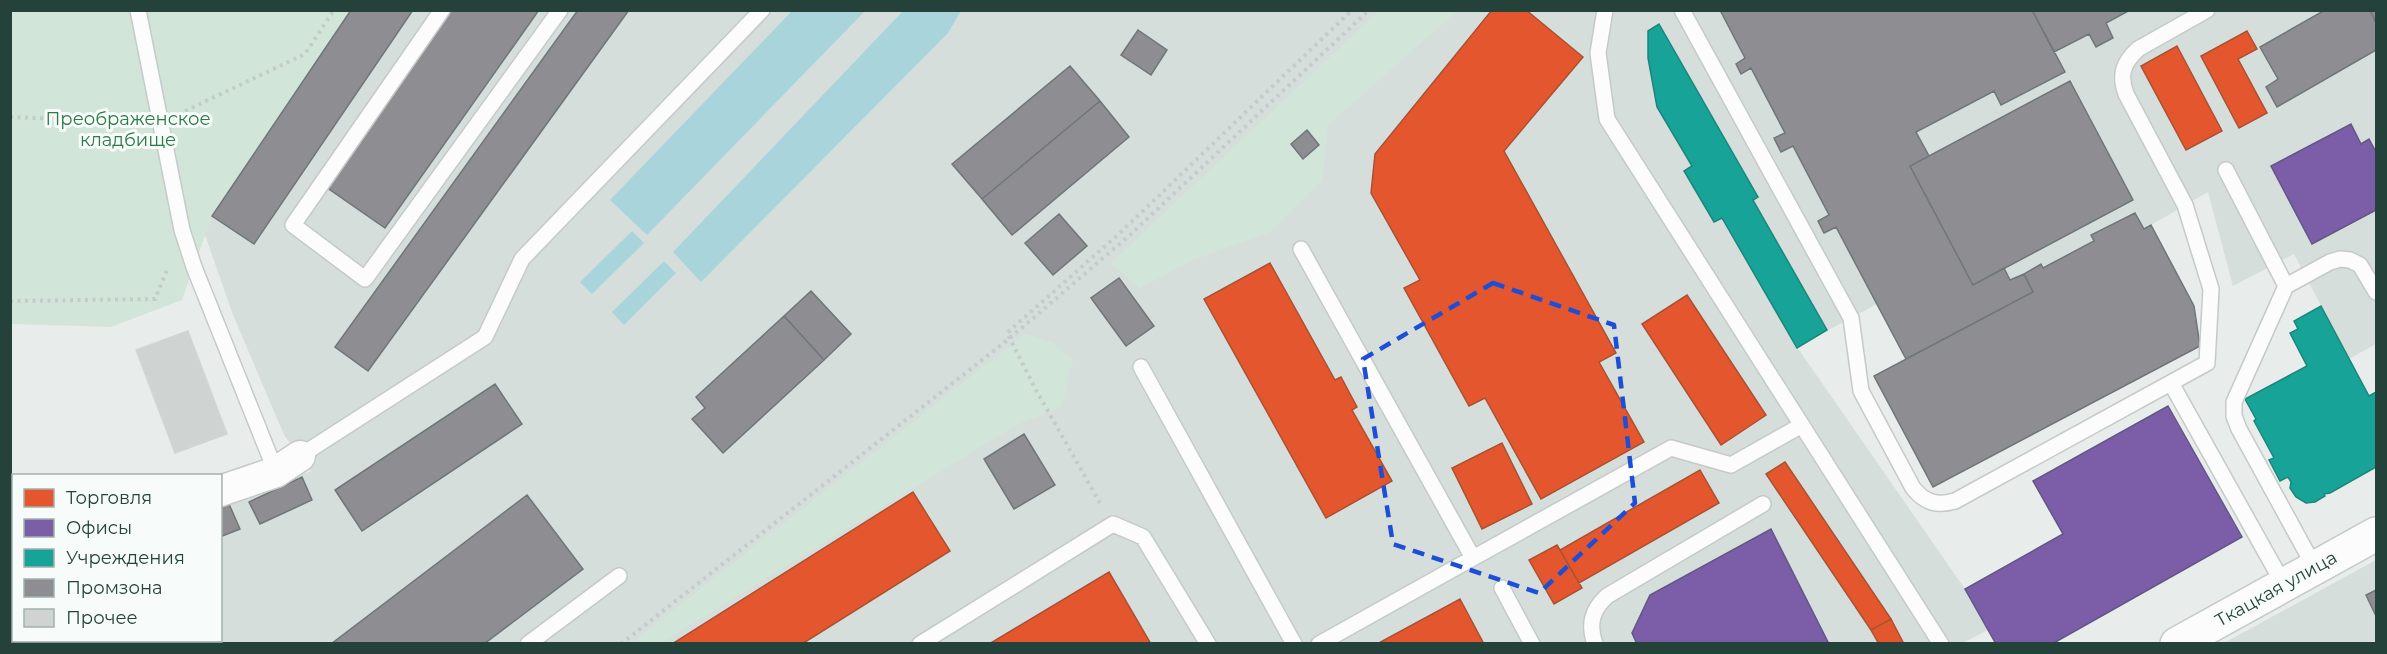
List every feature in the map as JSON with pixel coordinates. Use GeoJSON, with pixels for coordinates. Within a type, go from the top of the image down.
{"type":"FeatureCollection","features":[{"type":"Feature","properties":{"kind":"street"},"geometry":{"type":"LineString","coordinates":[[222,490],[288,464]]}},
{"type":"Feature","properties":{"kind":"street","name":"Ткацкая улица"},"geometry":{"type":"LineString","coordinates":[[2176,644],[2376,534]]}},
{"type":"Feature","properties":{"kind":"lane"},"geometry":{"type":"LineString","coordinates":[[138,10],[182,230],[194,267],[288,464],[485,337],[522,259],[762,10]]}},
{"type":"Feature","properties":{"kind":"lane"},"geometry":{"type":"LineString","coordinates":[[442,10],[292,225],[365,279],[560,10]]}},
{"type":"Feature","properties":{"kind":"lane"},"geometry":{"type":"LineString","coordinates":[[1605,10],[1598,53],[1607,119],[1941,644]]}},
{"type":"Feature","properties":{"kind":"lane"},"geometry":{"type":"LineString","coordinates":[[1682,10],[1851,318],[1861,391],[1921,498],[1932,503],[1944,504],[1955,501],[2207,363],[2211,289],[2185,205],[2126,94],[2122,82],[2123,69],[2129,58],[2138,50],[2207,10]]}},
{"type":"Feature","properties":{"kind":"lane"},"geometry":{"type":"LineString","coordinates":[[2226,170],[2286,286]]}},
{"type":"Feature","properties":{"kind":"lane"},"geometry":{"type":"LineString","coordinates":[[1301,249],[1473,558]]}},
{"type":"Feature","properties":{"kind":"lane"},"geometry":{"type":"LineString","coordinates":[[2315,568],[2239,429],[2234,416],[2234,402],[2286,286],[2340,259],[2350,260],[2360,265],[2376,292]]}},
{"type":"Feature","properties":{"kind":"lane"},"geometry":{"type":"LineString","coordinates":[[1141,368],[1294,644]]}},
{"type":"Feature","properties":{"kind":"lane"},"geometry":{"type":"LineString","coordinates":[[2171,383],[2284,585]]}},
{"type":"Feature","properties":{"kind":"lane"},"geometry":{"type":"LineString","coordinates":[[1319,644],[1671,448],[1731,465],[1802,425]]}},
{"type":"Feature","properties":{"kind":"lane"},"geometry":{"type":"LineString","coordinates":[[1595,644],[1591,629],[1592,616],[1598,604],[1607,596],[1762,504]]}},
{"type":"Feature","properties":{"kind":"lane"},"geometry":{"type":"LineString","coordinates":[[920,644],[1113,524],[1143,537],[1208,644]]}},
{"type":"Feature","properties":{"kind":"lane"},"geometry":{"type":"LineString","coordinates":[[528,644],[619,576]]}},
{"type":"Feature","properties":{"kind":"lane"},"geometry":{"type":"LineString","coordinates":[[1502,588],[1532,644]]}},
{"type":"Feature","properties":{"kind":"path"},"geometry":{"type":"LineString","coordinates":[[10,117],[161,123],[305,54],[334,10]]}},
{"type":"Feature","properties":{"kind":"path"},"geometry":{"type":"LineString","coordinates":[[1113,524],[1036,390],[1007,333],[1121,232],[1352,10]]}},
{"type":"Feature","properties":{"kind":"path"},"geometry":{"type":"LineString","coordinates":[[621,644],[1010,338],[1130,236],[1369,10]]}},
{"type":"Feature","properties":{"kind":"path"},"geometry":{"type":"LineString","coordinates":[[10,301],[155,299],[182,230]]}},
{"type":"Feature","properties":{"kind":"highlighted area"},"geometry":{"type":"Polygon","coordinates":[[[1493,283],[1614,325],[1635,503],[1539,593],[1393,544],[1363,359],[1493,283]]]}},
{"type":"Feature","properties":{"kind":"shaded area"},"geometry":{"type":"Polygon","coordinates":[[[351,11],[2376,11],[2376,344],[2349,359],[2294,254],[2233,286],[2208,192],[2151,225],[2194,306],[2200,346],[1933,487],[1874,376],[1906,359],[1877,304],[1797,347],[1965,589],[1988,630],[1963,643],[11,644],[10,573],[12,572],[12,642],[222,642],[222,504],[311,471],[284,435],[233,315],[205,235],[212,216],[351,11]]]}},
{"type":"Feature","properties":{"kind":"shaded area"},"geometry":{"type":"Polygon","coordinates":[[[2376,560],[2376,643],[2224,643],[2376,560]]]}},
{"type":"Feature","properties":{"kind":"green space","name":"Преображенское кладбище"},"geometry":{"type":"Polygon","coordinates":[[[11,11],[351,11],[212,216],[182,300],[111,327],[11,324],[11,11]]]}},
{"type":"Feature","properties":{"kind":"green space"},"geometry":{"type":"Polygon","coordinates":[[[1379,11],[1457,11],[1328,125],[1322,181],[1270,232],[1195,259],[1140,288],[1111,263],[1379,11]]]}},
{"type":"Feature","properties":{"kind":"green space"},"geometry":{"type":"Polygon","coordinates":[[[1025,334],[1050,342],[1073,359],[1062,406],[1014,426],[661,643],[639,643],[638,638],[1025,334]]]}},
{"type":"Feature","properties":{"kind":"water"},"geometry":{"type":"Polygon","coordinates":[[[793,10],[865,11],[647,235],[610,200],[793,10]]]}},
{"type":"Feature","properties":{"kind":"water"},"geometry":{"type":"Polygon","coordinates":[[[903,11],[961,11],[948,33],[701,282],[673,252],[903,11]]]}},
{"type":"Feature","properties":{"kind":"water"},"geometry":{"type":"Polygon","coordinates":[[[632,231],[644,243],[592,294],[580,282],[632,231]]]}},
{"type":"Feature","properties":{"kind":"water"},"geometry":{"type":"Polygon","coordinates":[[[664,261],[676,273],[624,325],[612,312],[664,261]]]}},
{"type":"Feature","properties":{"kind":"building: Торговля"},"geometry":{"type":"Polygon","coordinates":[[[1492,10],[1526,10],[1583,57],[1504,151],[1616,353],[1599,362],[1644,442],[1541,499],[1485,398],[1469,406],[1404,288],[1420,280],[1371,193],[1375,154],[1492,10]]]}},
{"type":"Feature","properties":{"kind":"building: Торговля"},"geometry":{"type":"Polygon","coordinates":[[[2247,31],[2257,49],[2238,59],[2267,113],[2239,128],[2201,56],[2247,31]]]}},
{"type":"Feature","properties":{"kind":"building: Торговля"},"geometry":{"type":"Polygon","coordinates":[[[2177,46],[2222,131],[2186,150],[2141,66],[2177,46]]]}},
{"type":"Feature","properties":{"kind":"building: Торговля"},"geometry":{"type":"Polygon","coordinates":[[[1270,263],[1335,380],[1341,377],[1357,407],[1352,410],[1392,481],[1326,518],[1204,299],[1270,263]]]}},
{"type":"Feature","properties":{"kind":"building: Торговля"},"geometry":{"type":"Polygon","coordinates":[[[1687,295],[1766,415],[1721,445],[1642,324],[1687,295]]]}},
{"type":"Feature","properties":{"kind":"building: Торговля"},"geometry":{"type":"Polygon","coordinates":[[[1502,443],[1532,504],[1482,529],[1452,468],[1502,443]]]}},
{"type":"Feature","properties":{"kind":"building: Торговля"},"geometry":{"type":"Polygon","coordinates":[[[1785,462],[1891,619],[1871,630],[1766,474],[1785,462]]]}},
{"type":"Feature","properties":{"kind":"building: Торговля"},"geometry":{"type":"Polygon","coordinates":[[[1700,470],[1719,503],[1579,583],[1560,550],[1700,470]]]}},
{"type":"Feature","properties":{"kind":"building: Торговля"},"geometry":{"type":"Polygon","coordinates":[[[913,492],[950,551],[802,644],[672,644],[913,492]]]}},
{"type":"Feature","properties":{"kind":"building: Торговля"},"geometry":{"type":"Polygon","coordinates":[[[1557,545],[1582,588],[1554,604],[1529,560],[1557,545]]]}},
{"type":"Feature","properties":{"kind":"building: Торговля"},"geometry":{"type":"Polygon","coordinates":[[[1109,572],[1151,644],[989,644],[1109,572]]]}},
{"type":"Feature","properties":{"kind":"building: Торговля"},"geometry":{"type":"Polygon","coordinates":[[[1460,599],[1484,644],[1377,644],[1460,599]]]}},
{"type":"Feature","properties":{"kind":"building: Торговля"},"geometry":{"type":"Polygon","coordinates":[[[1891,619],[1904,644],[1879,644],[1871,630],[1891,619]]]}},
{"type":"Feature","properties":{"kind":"building: Офисы"},"geometry":{"type":"Polygon","coordinates":[[[2351,124],[2361,144],[2369,139],[2376,152],[2376,210],[2312,244],[2271,166],[2351,124]]]}},
{"type":"Feature","properties":{"kind":"building: Офисы"},"geometry":{"type":"Polygon","coordinates":[[[2168,406],[2242,537],[2052,644],[1996,644],[1965,589],[2063,534],[2033,481],[2168,406]]]}},
{"type":"Feature","properties":{"kind":"building: Офисы"},"geometry":{"type":"Polygon","coordinates":[[[1771,529],[1829,644],[1637,644],[1632,633],[1650,595],[1771,529]]]}},
{"type":"Feature","properties":{"kind":"building: Учреждения"},"geometry":{"type":"Polygon","coordinates":[[[1659,24],[1758,197],[1753,200],[1827,330],[1797,348],[1722,218],[1714,222],[1684,171],[1692,166],[1657,107],[1648,58],[1648,31],[1659,24]]]}},
{"type":"Feature","properties":{"kind":"building: Учреждения"},"geometry":{"type":"Polygon","coordinates":[[[2321,306],[2369,396],[2376,392],[2376,467],[2330,493],[2324,494],[2325,496],[2315,502],[2306,503],[2296,497],[2290,488],[2291,482],[2288,477],[2280,481],[2269,460],[2274,458],[2245,399],[2307,366],[2290,333],[2298,329],[2294,321],[2321,306]]]}},
{"type":"Feature","properties":{"kind":"building: Промзона"},"geometry":{"type":"Polygon","coordinates":[[[351,10],[413,10],[254,244],[212,216],[351,10]]]}},
{"type":"Feature","properties":{"kind":"building: Промзона"},"geometry":{"type":"Polygon","coordinates":[[[451,10],[539,10],[385,228],[326,187],[451,10]]]}},
{"type":"Feature","properties":{"kind":"building: Промзона"},"geometry":{"type":"Polygon","coordinates":[[[578,10],[629,10],[368,371],[335,347],[578,10]]]}},
{"type":"Feature","properties":{"kind":"building: Промзона"},"geometry":{"type":"Polygon","coordinates":[[[1720,10],[2032,10],[2065,72],[2001,105],[1994,91],[1916,132],[1929,156],[1910,166],[1973,285],[2004,268],[2010,280],[2024,274],[2033,292],[1906,359],[1836,227],[1824,233],[1818,221],[1829,215],[1793,146],[1781,152],[1774,138],[1785,133],[1751,68],[1741,74],[1736,64],[1745,58],[1720,10]]]}},
{"type":"Feature","properties":{"kind":"building: Промзона"},"geometry":{"type":"Polygon","coordinates":[[[2032,10],[2130,10],[2106,23],[2113,38],[2096,47],[2089,34],[2054,52],[2032,10]]]}},
{"type":"Feature","properties":{"kind":"building: Промзона"},"geometry":{"type":"Polygon","coordinates":[[[2325,10],[2370,10],[2376,23],[2376,50],[2277,107],[2266,87],[2278,79],[2260,47],[2325,10]]]}},
{"type":"Feature","properties":{"kind":"building: Промзона"},"geometry":{"type":"Polygon","coordinates":[[[2370,10],[2376,10],[2376,23],[2370,10]]]}},
{"type":"Feature","properties":{"kind":"building: Промзона"},"geometry":{"type":"Polygon","coordinates":[[[1138,30],[1167,50],[1151,75],[1121,55],[1138,30]]]}},
{"type":"Feature","properties":{"kind":"building: Промзона"},"geometry":{"type":"Polygon","coordinates":[[[1070,66],[1100,101],[982,199],[952,164],[1070,66]]]}},
{"type":"Feature","properties":{"kind":"building: Промзона"},"geometry":{"type":"Polygon","coordinates":[[[2070,81],[2133,200],[1973,285],[1910,166],[2070,81]]]}},
{"type":"Feature","properties":{"kind":"building: Промзона"},"geometry":{"type":"Polygon","coordinates":[[[1100,101],[1129,137],[1012,235],[982,199],[1100,101]]]}},
{"type":"Feature","properties":{"kind":"building: Промзона"},"geometry":{"type":"Polygon","coordinates":[[[1307,130],[1319,145],[1303,159],[1291,144],[1307,130]]]}},
{"type":"Feature","properties":{"kind":"building: Промзона"},"geometry":{"type":"Polygon","coordinates":[[[2135,213],[2144,229],[2151,225],[2194,306],[2200,346],[1933,487],[1874,376],[2033,292],[2024,274],[2041,264],[2043,268],[2094,241],[2091,235],[2135,213]]]}},
{"type":"Feature","properties":{"kind":"building: Промзона"},"geometry":{"type":"Polygon","coordinates":[[[1059,214],[1087,246],[1053,275],[1025,243],[1059,214]]]}},
{"type":"Feature","properties":{"kind":"building: Промзона"},"geometry":{"type":"Polygon","coordinates":[[[1119,278],[1154,326],[1126,346],[1091,298],[1119,278]]]}},
{"type":"Feature","properties":{"kind":"building: Промзона"},"geometry":{"type":"Polygon","coordinates":[[[811,291],[851,334],[824,360],[784,316],[811,291]]]}},
{"type":"Feature","properties":{"kind":"building: Промзона"},"geometry":{"type":"Polygon","coordinates":[[[784,316],[824,360],[723,453],[692,419],[705,408],[696,397],[784,316]]]}},
{"type":"Feature","properties":{"kind":"building: Промзона"},"geometry":{"type":"Polygon","coordinates":[[[495,384],[522,424],[362,531],[335,490],[495,384]]]}},
{"type":"Feature","properties":{"kind":"building: Промзона"},"geometry":{"type":"Polygon","coordinates":[[[1024,434],[1055,485],[1014,509],[984,459],[1024,434]]]}},
{"type":"Feature","properties":{"kind":"building: Промзона"},"geometry":{"type":"Polygon","coordinates":[[[302,477],[312,500],[260,524],[249,502],[302,477]]]}},
{"type":"Feature","properties":{"kind":"building: Промзона"},"geometry":{"type":"Polygon","coordinates":[[[527,495],[583,569],[484,644],[331,644],[527,495]]]}},
{"type":"Feature","properties":{"kind":"building: Промзона"},"geometry":{"type":"Polygon","coordinates":[[[229,504],[240,529],[222,536],[222,507],[229,504]]]}},
{"type":"Feature","properties":{"kind":"building: Промзона"},"geometry":{"type":"Polygon","coordinates":[[[2376,590],[2376,616],[2366,595],[2376,590]]]}},
{"type":"Feature","properties":{"kind":"building: Прочее"},"geometry":{"type":"Polygon","coordinates":[[[188,331],[227,434],[175,453],[136,350],[188,331]]]}}]}
